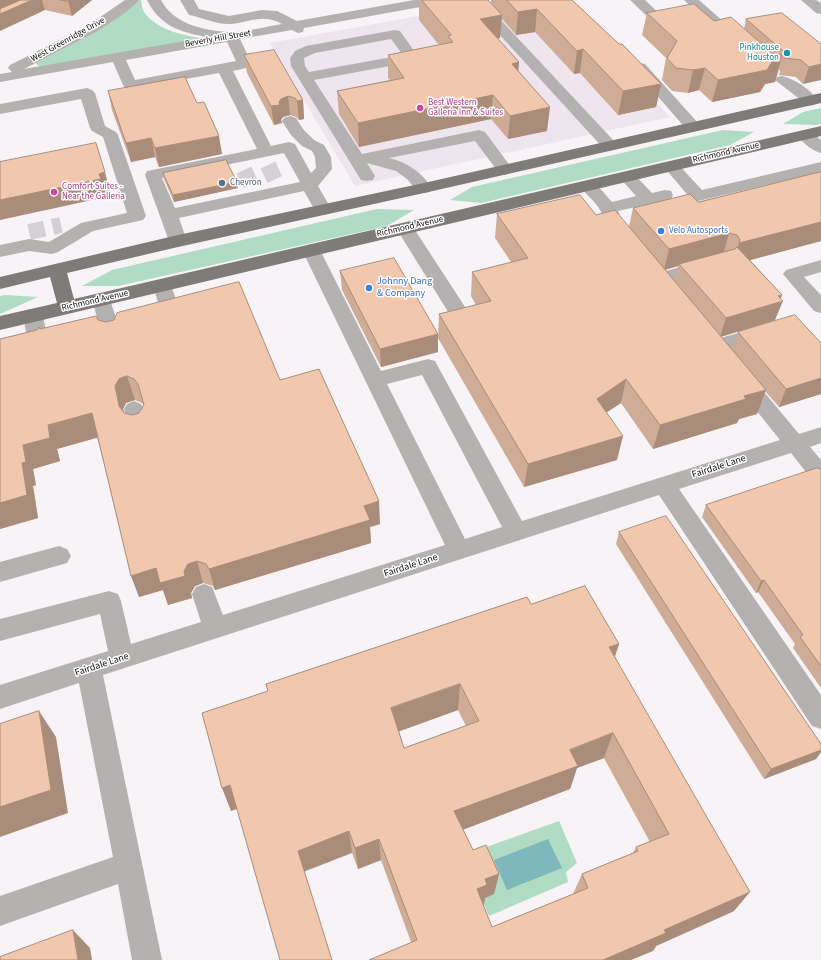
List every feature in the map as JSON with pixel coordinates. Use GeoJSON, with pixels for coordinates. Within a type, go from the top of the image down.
{"type":"FeatureCollection","features":[{"type":"Feature","properties":{"kind":"main road","name":"Richmond Avenue"},"geometry":{"type":"LineString","coordinates":[[0,283],[57,271],[178,241],[324,210],[434,204],[588,186],[671,166],[770,127],[816,100]]}},
{"type":"Feature","properties":{"kind":"main road","name":"Richmond Avenue"},"geometry":{"type":"LineString","coordinates":[[0,323],[405,228],[434,204],[506,170],[694,127],[770,127],[813,133]]}},
{"type":"Feature","properties":{"kind":"main road"},"geometry":{"type":"LineString","coordinates":[[57,271],[67,307]]}},
{"type":"Feature","properties":{"kind":"street","name":"West Greenridge Drive"},"geometry":{"type":"LineString","coordinates":[[0,77],[90,29],[133,0]]}},
{"type":"Feature","properties":{"kind":"street"},"geometry":{"type":"LineString","coordinates":[[118,57],[130,86],[224,68],[250,66],[232,37],[191,29],[174,23],[162,15],[155,5],[154,0]]}},
{"type":"Feature","properties":{"kind":"street"},"geometry":{"type":"LineString","coordinates":[[187,0],[194,12],[229,20],[262,14],[277,15],[296,26],[311,49]]}},
{"type":"Feature","properties":{"kind":"street","name":"Beverly Hill Street"},"geometry":{"type":"LineString","coordinates":[[0,77],[296,26],[412,2],[437,0]]}},
{"type":"Feature","properties":{"kind":"street"},"geometry":{"type":"LineString","coordinates":[[475,0],[610,146]]}},
{"type":"Feature","properties":{"kind":"street"},"geometry":{"type":"LineString","coordinates":[[637,0],[659,20]]}},
{"type":"Feature","properties":{"kind":"street"},"geometry":{"type":"LineString","coordinates":[[691,0],[749,52]]}},
{"type":"Feature","properties":{"kind":"street"},"geometry":{"type":"LineString","coordinates":[[808,0],[821,10]]}},
{"type":"Feature","properties":{"kind":"street"},"geometry":{"type":"LineString","coordinates":[[305,77],[412,58],[395,34],[311,49],[300,54],[297,58],[298,66],[305,77],[362,159],[367,176]]}},
{"type":"Feature","properties":{"kind":"street"},"geometry":{"type":"LineString","coordinates":[[630,56],[694,127]]}},
{"type":"Feature","properties":{"kind":"street"},"geometry":{"type":"LineString","coordinates":[[224,68],[265,156]]}},
{"type":"Feature","properties":{"kind":"street"},"geometry":{"type":"LineString","coordinates":[[782,80],[816,100]]}},
{"type":"Feature","properties":{"kind":"street"},"geometry":{"type":"LineString","coordinates":[[0,110],[87,93],[98,128],[110,135],[137,216],[87,227],[52,248],[29,245],[1,251]]}},
{"type":"Feature","properties":{"kind":"street"},"geometry":{"type":"LineString","coordinates":[[178,241],[153,175],[197,188],[247,177],[278,186],[310,185],[324,169],[311,160],[306,150],[308,143],[297,132],[290,121]]}},
{"type":"Feature","properties":{"kind":"street"},"geometry":{"type":"LineString","coordinates":[[813,133],[821,148]]}},
{"type":"Feature","properties":{"kind":"street"},"geometry":{"type":"LineString","coordinates":[[362,159],[479,135],[506,170]]}},
{"type":"Feature","properties":{"kind":"street"},"geometry":{"type":"LineString","coordinates":[[168,215],[197,188],[247,177],[265,156],[289,147],[324,210]]}},
{"type":"Feature","properties":{"kind":"street"},"geometry":{"type":"LineString","coordinates":[[362,159],[394,164],[404,168],[413,174],[434,204]]}},
{"type":"Feature","properties":{"kind":"street"},"geometry":{"type":"LineString","coordinates":[[671,166],[698,196],[821,166]]}},
{"type":"Feature","properties":{"kind":"street"},"geometry":{"type":"LineString","coordinates":[[627,176],[648,199]]}},
{"type":"Feature","properties":{"kind":"street"},"geometry":{"type":"LineString","coordinates":[[588,186],[608,208],[615,226],[634,249]]}},
{"type":"Feature","properties":{"kind":"street"},"geometry":{"type":"LineString","coordinates":[[608,208],[665,195]]}},
{"type":"Feature","properties":{"kind":"street"},"geometry":{"type":"LineString","coordinates":[[61,225],[74,224],[87,227]]}},
{"type":"Feature","properties":{"kind":"street"},"geometry":{"type":"LineString","coordinates":[[405,228],[462,318]]}},
{"type":"Feature","properties":{"kind":"street"},"geometry":{"type":"LineString","coordinates":[[1,251],[20,235],[29,232]]}},
{"type":"Feature","properties":{"kind":"street"},"geometry":{"type":"LineString","coordinates":[[52,248],[57,271]]}},
{"type":"Feature","properties":{"kind":"street"},"geometry":{"type":"LineString","coordinates":[[311,250],[458,551]]}},
{"type":"Feature","properties":{"kind":"street"},"geometry":{"type":"LineString","coordinates":[[659,279],[723,262]]}},
{"type":"Feature","properties":{"kind":"street"},"geometry":{"type":"LineString","coordinates":[[821,266],[792,274],[821,307]]}},
{"type":"Feature","properties":{"kind":"street"},"geometry":{"type":"LineString","coordinates":[[101,300],[123,330],[172,317],[162,285]]}},
{"type":"Feature","properties":{"kind":"street"},"geometry":{"type":"LineString","coordinates":[[0,357],[39,348],[33,316]]}},
{"type":"Feature","properties":{"kind":"street"},"geometry":{"type":"LineString","coordinates":[[778,328],[719,351],[821,475]]}},
{"type":"Feature","properties":{"kind":"street"},"geometry":{"type":"LineString","coordinates":[[375,380],[428,366],[516,532]]}},
{"type":"Feature","properties":{"kind":"street"},"geometry":{"type":"LineString","coordinates":[[134,409],[139,429]]}},
{"type":"Feature","properties":{"kind":"street","name":"Fairdale Lane"},"geometry":{"type":"LineString","coordinates":[[0,697],[89,670],[821,435]]}},
{"type":"Feature","properties":{"kind":"street"},"geometry":{"type":"LineString","coordinates":[[664,485],[821,717]]}},
{"type":"Feature","properties":{"kind":"street"},"geometry":{"type":"LineString","coordinates":[[0,572],[59,556]]}},
{"type":"Feature","properties":{"kind":"street"},"geometry":{"type":"LineString","coordinates":[[204,594],[215,629]]}},
{"type":"Feature","properties":{"kind":"street"},"geometry":{"type":"LineString","coordinates":[[0,630],[109,601],[122,659]]}},
{"type":"Feature","properties":{"kind":"street"},"geometry":{"type":"LineString","coordinates":[[89,670],[98,708],[147,960]]}},
{"type":"Feature","properties":{"kind":"street"},"geometry":{"type":"LineString","coordinates":[[0,911],[128,866]]}},
{"type":"Feature","properties":{"kind":"shaded area"},"geometry":{"type":"Polygon","coordinates":[[[507,0],[557,0],[670,117],[355,186],[270,43],[507,0]]]}},
{"type":"Feature","properties":{"kind":"green space"},"geometry":{"type":"Polygon","coordinates":[[[140,0],[144,12],[155,23],[177,33],[200,38],[193,42],[49,67],[39,66],[35,63],[103,27],[116,19],[140,0]]]}},
{"type":"Feature","properties":{"kind":"green space"},"geometry":{"type":"Polygon","coordinates":[[[821,108],[821,124],[783,124],[803,112],[821,108]]]}},
{"type":"Feature","properties":{"kind":"green space"},"geometry":{"type":"Polygon","coordinates":[[[723,130],[754,132],[730,145],[481,203],[450,200],[472,187],[723,130]]]}},
{"type":"Feature","properties":{"kind":"green space"},"geometry":{"type":"Polygon","coordinates":[[[377,209],[414,210],[387,226],[118,286],[82,286],[112,270],[377,209]]]}},
{"type":"Feature","properties":{"kind":"green space"},"geometry":{"type":"Polygon","coordinates":[[[0,296],[38,297],[0,314],[0,296]]]}},
{"type":"Feature","properties":{"kind":"green space"},"geometry":{"type":"Polygon","coordinates":[[[559,821],[577,863],[566,872],[568,882],[489,916],[464,855],[559,821]]]}},
{"type":"Feature","properties":{"kind":"water"},"geometry":{"type":"Polygon","coordinates":[[[548,839],[562,868],[507,890],[494,860],[548,839]]]}},
{"type":"Feature","properties":{"kind":"building"},"geometry":{"type":"Polygon","coordinates":[[[21,0],[32,0],[0,14],[0,9],[21,0]]]}},
{"type":"Feature","properties":{"kind":"building"},"geometry":{"type":"Polygon","coordinates":[[[422,0],[488,0],[502,15],[480,19],[519,62],[512,64],[550,107],[510,116],[493,95],[358,123],[337,91],[404,78],[388,55],[453,42],[448,36],[451,35],[422,0]]]}},
{"type":"Feature","properties":{"kind":"building"},"geometry":{"type":"Polygon","coordinates":[[[507,0],[572,0],[619,44],[622,44],[661,84],[623,91],[583,49],[577,51],[537,9],[518,12],[507,0]]]}},
{"type":"Feature","properties":{"kind":"building"},"geometry":{"type":"Polygon","coordinates":[[[694,4],[714,21],[731,17],[773,54],[782,55],[780,58],[781,59],[772,62],[767,70],[718,80],[705,68],[693,70],[676,68],[667,58],[677,41],[647,13],[694,4]]]}},
{"type":"Feature","properties":{"kind":"building"},"geometry":{"type":"Polygon","coordinates":[[[782,13],[821,44],[821,64],[809,67],[801,60],[784,58],[785,54],[783,51],[746,19],[782,13]]]}},
{"type":"Feature","properties":{"kind":"building"},"geometry":{"type":"Polygon","coordinates":[[[274,50],[303,100],[297,101],[295,98],[288,96],[281,99],[279,102],[280,105],[271,106],[244,55],[274,50]]]}},
{"type":"Feature","properties":{"kind":"building"},"geometry":{"type":"Polygon","coordinates":[[[185,77],[197,103],[204,102],[219,136],[155,148],[151,138],[126,143],[108,91],[185,77]]]}},
{"type":"Feature","properties":{"kind":"building"},"geometry":{"type":"Polygon","coordinates":[[[96,143],[105,172],[99,174],[101,179],[0,200],[0,162],[96,143]]]}},
{"type":"Feature","properties":{"kind":"building"},"geometry":{"type":"Polygon","coordinates":[[[226,160],[237,182],[173,195],[163,173],[226,160]]]}},
{"type":"Feature","properties":{"kind":"building"},"geometry":{"type":"Polygon","coordinates":[[[821,172],[821,222],[739,243],[740,240],[737,235],[729,233],[669,249],[633,208],[690,194],[698,202],[821,172]]]}},
{"type":"Feature","properties":{"kind":"building"},"geometry":{"type":"Polygon","coordinates":[[[580,195],[596,215],[615,210],[766,390],[744,396],[746,399],[660,425],[626,379],[597,399],[623,436],[528,464],[439,314],[491,301],[472,272],[528,258],[497,214],[580,195]]]}},
{"type":"Feature","properties":{"kind":"building"},"geometry":{"type":"Polygon","coordinates":[[[737,247],[782,295],[778,296],[783,301],[726,318],[679,264],[735,249],[737,247]]]}},
{"type":"Feature","properties":{"kind":"building"},"geometry":{"type":"Polygon","coordinates":[[[394,258],[438,334],[380,349],[340,271],[394,258]]]}},
{"type":"Feature","properties":{"kind":"building"},"geometry":{"type":"Polygon","coordinates":[[[239,282],[280,380],[319,369],[379,501],[364,506],[370,520],[209,569],[206,564],[197,561],[188,564],[184,571],[185,576],[160,583],[156,568],[131,576],[92,413],[48,425],[50,438],[23,445],[26,462],[22,463],[27,495],[0,503],[0,339],[37,330],[39,327],[40,329],[96,316],[98,320],[106,322],[114,320],[117,313],[239,282]],[[127,376],[119,379],[115,386],[119,406],[124,413],[132,415],[139,413],[144,405],[138,384],[134,379],[127,376]]]}},
{"type":"Feature","properties":{"kind":"building"},"geometry":{"type":"Polygon","coordinates":[[[795,315],[821,343],[821,378],[786,389],[738,332],[795,315]]]}},
{"type":"Feature","properties":{"kind":"building"},"geometry":{"type":"Polygon","coordinates":[[[817,468],[821,469],[821,666],[800,637],[803,635],[764,580],[761,581],[706,505],[817,468]]]}},
{"type":"Feature","properties":{"kind":"building"},"geometry":{"type":"Polygon","coordinates":[[[666,516],[821,744],[821,750],[771,769],[619,532],[666,516]]]}},
{"type":"Feature","properties":{"kind":"building"},"geometry":{"type":"Polygon","coordinates":[[[585,586],[619,644],[609,647],[750,892],[664,930],[666,933],[603,960],[369,960],[417,940],[379,839],[355,848],[349,831],[298,851],[332,960],[280,960],[230,785],[222,788],[202,713],[268,691],[266,684],[527,597],[531,604],[585,586]],[[460,684],[391,708],[404,748],[479,721],[460,684]],[[613,733],[570,750],[578,766],[454,811],[473,850],[486,845],[499,874],[485,879],[487,885],[477,889],[492,927],[588,888],[582,874],[638,851],[636,847],[669,834],[613,733]]]}},
{"type":"Feature","properties":{"kind":"building"},"geometry":{"type":"Polygon","coordinates":[[[39,711],[51,790],[0,807],[0,724],[39,711]]]}},
{"type":"Feature","properties":{"kind":"building"},"geometry":{"type":"Polygon","coordinates":[[[73,930],[78,960],[0,960],[0,957],[73,930]]]}},
{"type":"Feature","properties":{"kind":"tunnel"},"geometry":{"type":"LineString","coordinates":[[268,165],[275,180]]}},
{"type":"Feature","properties":{"kind":"tunnel"},"geometry":{"type":"LineString","coordinates":[[244,170],[251,185]]}},
{"type":"Feature","properties":{"kind":"tunnel"},"geometry":{"type":"LineString","coordinates":[[29,232],[61,225]]}},
{"type":"Feature","properties":{"kind":"place","name":"Pinkhouse Houston"},"geometry":{"type":"Point","coordinates":[787,53]}},
{"type":"Feature","properties":{"kind":"place","name":"Best Western Galleria Inn & Suites"},"geometry":{"type":"Point","coordinates":[420,108]}},
{"type":"Feature","properties":{"kind":"place","name":"Chevron"},"geometry":{"type":"Point","coordinates":[222,183]}},
{"type":"Feature","properties":{"kind":"place","name":"Comfort Suites - Near the Galleria"},"geometry":{"type":"Point","coordinates":[54,192]}},
{"type":"Feature","properties":{"kind":"place","name":"Velo Autosports"},"geometry":{"type":"Point","coordinates":[661,231]}},
{"type":"Feature","properties":{"kind":"place","name":"Johnny Dang & Company"},"geometry":{"type":"Point","coordinates":[369,288]}}]}
